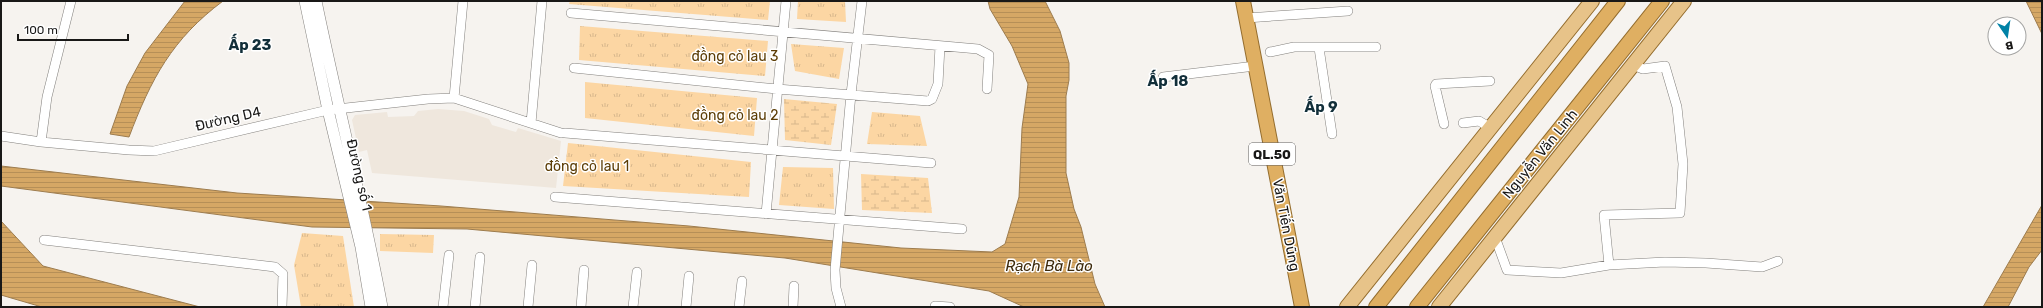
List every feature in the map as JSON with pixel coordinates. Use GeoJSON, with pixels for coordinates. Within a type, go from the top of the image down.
{"type":"FeatureCollection","features":[{"type":"Feature","properties":{"kind":"highway","name":"Văn Tiến Dũng"},"geometry":{"type":"LineString","coordinates":[[1243,1],[1302,307]]}},
{"type":"Feature","properties":{"kind":"highway"},"geometry":{"type":"LineString","coordinates":[[1376,307],[1618,1]]}},
{"type":"Feature","properties":{"kind":"highway","name":"Nguyễn Văn Linh"},"geometry":{"type":"LineString","coordinates":[[1417,307],[1662,1]]}},
{"type":"Feature","properties":{"kind":"main road"},"geometry":{"type":"LineString","coordinates":[[1347,307],[1592,1]]}},
{"type":"Feature","properties":{"kind":"main road","name":"Nguyễn Văn Linh"},"geometry":{"type":"LineString","coordinates":[[1439,307],[1684,1]]}},
{"type":"Feature","properties":{"kind":"street"},"geometry":{"type":"LineString","coordinates":[[40,142],[47,97],[71,1]]}},
{"type":"Feature","properties":{"kind":"street"},"geometry":{"type":"LineString","coordinates":[[305,1],[333,109]]}},
{"type":"Feature","properties":{"kind":"street"},"geometry":{"type":"LineString","coordinates":[[316,1],[333,109]]}},
{"type":"Feature","properties":{"kind":"street"},"geometry":{"type":"LineString","coordinates":[[454,98],[463,1]]}},
{"type":"Feature","properties":{"kind":"street"},"geometry":{"type":"LineString","coordinates":[[531,123],[542,1]]}},
{"type":"Feature","properties":{"kind":"street"},"geometry":{"type":"LineString","coordinates":[[766,214],[786,1]]}},
{"type":"Feature","properties":{"kind":"street"},"geometry":{"type":"LineString","coordinates":[[841,307],[836,288],[835,270],[841,220],[851,94],[859,39],[862,1]]}},
{"type":"Feature","properties":{"kind":"street"},"geometry":{"type":"LineString","coordinates":[[1246,18],[1348,11]]}},
{"type":"Feature","properties":{"kind":"street"},"geometry":{"type":"LineString","coordinates":[[571,14],[978,49],[989,56],[987,88]]}},
{"type":"Feature","properties":{"kind":"street"},"geometry":{"type":"LineString","coordinates":[[574,68],[777,89],[928,101],[932,99],[938,84],[940,46]]}},
{"type":"Feature","properties":{"kind":"street"},"geometry":{"type":"LineString","coordinates":[[1270,52],[1294,47],[1376,47]]}},
{"type":"Feature","properties":{"kind":"street"},"geometry":{"type":"LineString","coordinates":[[1319,48],[1332,134]]}},
{"type":"Feature","properties":{"kind":"street"},"geometry":{"type":"LineString","coordinates":[[1609,265],[1604,215],[1680,213],[1684,164],[1677,107],[1665,66],[1643,69],[1633,65]]}},
{"type":"Feature","properties":{"kind":"street"},"geometry":{"type":"LineString","coordinates":[[1163,77],[1255,66]]}},
{"type":"Feature","properties":{"kind":"street"},"geometry":{"type":"LineString","coordinates":[[1444,124],[1435,86],[1436,84],[1490,81]]}},
{"type":"Feature","properties":{"kind":"street","name":"Đường D4"},"geometry":{"type":"LineString","coordinates":[[1,136],[40,142],[154,151],[333,109],[454,98],[563,133],[931,163]]}},
{"type":"Feature","properties":{"kind":"street","name":"Đường số 1"},"geometry":{"type":"LineString","coordinates":[[333,109],[366,246]]}},
{"type":"Feature","properties":{"kind":"street"},"geometry":{"type":"LineString","coordinates":[[1463,122],[1478,121],[1491,128]]}},
{"type":"Feature","properties":{"kind":"street"},"geometry":{"type":"LineString","coordinates":[[554,197],[962,229]]}},
{"type":"Feature","properties":{"kind":"street"},"geometry":{"type":"LineString","coordinates":[[1495,237],[1507,270],[1561,272],[1609,265],[1665,262],[1762,267],[1778,261]]}},
{"type":"Feature","properties":{"kind":"street"},"geometry":{"type":"LineString","coordinates":[[44,240],[275,267],[283,274],[282,307]]}},
{"type":"Feature","properties":{"kind":"street"},"geometry":{"type":"LineString","coordinates":[[366,246],[371,307]]}},
{"type":"Feature","properties":{"kind":"street"},"geometry":{"type":"LineString","coordinates":[[366,246],[382,307]]}},
{"type":"Feature","properties":{"kind":"street"},"geometry":{"type":"LineString","coordinates":[[444,307],[449,255]]}},
{"type":"Feature","properties":{"kind":"street"},"geometry":{"type":"LineString","coordinates":[[475,307],[480,257]]}},
{"type":"Feature","properties":{"kind":"street"},"geometry":{"type":"LineString","coordinates":[[528,307],[532,265]]}},
{"type":"Feature","properties":{"kind":"street"},"geometry":{"type":"LineString","coordinates":[[581,307],[584,270]]}},
{"type":"Feature","properties":{"kind":"street"},"geometry":{"type":"LineString","coordinates":[[633,307],[637,272]]}},
{"type":"Feature","properties":{"kind":"street"},"geometry":{"type":"LineString","coordinates":[[686,307],[689,276]]}},
{"type":"Feature","properties":{"kind":"street"},"geometry":{"type":"LineString","coordinates":[[739,307],[742,281]]}},
{"type":"Feature","properties":{"kind":"street"},"geometry":{"type":"LineString","coordinates":[[793,307],[794,286]]}},
{"type":"Feature","properties":{"kind":"street"},"geometry":{"type":"LineString","coordinates":[[935,306],[950,307]]}},
{"type":"Feature","properties":{"kind":"shaded area"},"geometry":{"type":"Polygon","coordinates":[[[438,109],[464,111],[489,119],[492,125],[516,132],[518,128],[561,141],[556,188],[372,173],[367,150],[359,152],[352,120],[355,115],[387,112],[388,117],[414,116],[418,111],[438,109]]]}},
{"type":"Feature","properties":{"kind":"green space","name":"đồng cỏ lau 3"},"geometry":{"type":"Polygon","coordinates":[[[570,1],[770,1],[768,20],[569,4],[570,1]]]}},
{"type":"Feature","properties":{"kind":"green space"},"geometry":{"type":"Polygon","coordinates":[[[798,1],[845,1],[846,22],[797,19],[798,1]]]}},
{"type":"Feature","properties":{"kind":"green space","name":"đồng cỏ lau 3"},"geometry":{"type":"Polygon","coordinates":[[[580,26],[768,41],[765,76],[579,60],[580,26]]]}},
{"type":"Feature","properties":{"kind":"green space"},"geometry":{"type":"Polygon","coordinates":[[[791,44],[844,48],[839,79],[795,71],[791,44]]]}},
{"type":"Feature","properties":{"kind":"green space","name":"đồng cỏ lau 2"},"geometry":{"type":"Polygon","coordinates":[[[585,82],[757,98],[754,136],[585,118],[585,82]]]}},
{"type":"Feature","properties":{"kind":"green space"},"geometry":{"type":"Polygon","coordinates":[[[784,99],[837,104],[831,145],[785,140],[784,99]]]}},
{"type":"Feature","properties":{"kind":"green space"},"geometry":{"type":"Polygon","coordinates":[[[872,112],[920,116],[927,146],[867,144],[872,112]]]}},
{"type":"Feature","properties":{"kind":"green space","name":"đồng cỏ lau 1"},"geometry":{"type":"Polygon","coordinates":[[[568,143],[751,162],[749,197],[563,186],[568,143]]]}},
{"type":"Feature","properties":{"kind":"green space"},"geometry":{"type":"Polygon","coordinates":[[[783,167],[833,168],[834,209],[779,205],[783,167]]]}},
{"type":"Feature","properties":{"kind":"green space"},"geometry":{"type":"Polygon","coordinates":[[[861,174],[928,178],[932,213],[862,210],[861,174]]]}},
{"type":"Feature","properties":{"kind":"green space"},"geometry":{"type":"Polygon","coordinates":[[[302,233],[343,236],[354,307],[301,307],[294,265],[302,233]]]}},
{"type":"Feature","properties":{"kind":"green space"},"geometry":{"type":"Polygon","coordinates":[[[380,234],[434,235],[433,253],[380,251],[380,234]]]}},
{"type":"Feature","properties":{"kind":"water"},"geometry":{"type":"Polygon","coordinates":[[[185,1],[223,1],[205,15],[190,30],[165,62],[155,78],[129,137],[110,134],[127,86],[145,53],[185,1]]]}},
{"type":"Feature","properties":{"kind":"water","name":"Rạch Bà Lào"},"geometry":{"type":"Polygon","coordinates":[[[988,1],[1045,1],[1060,31],[1069,63],[1069,80],[1066,96],[1066,173],[1074,209],[1081,227],[1095,284],[1105,307],[1024,307],[989,291],[785,258],[467,229],[312,227],[1,186],[1,166],[237,193],[441,206],[689,226],[901,248],[992,252],[1005,244],[1019,197],[1022,128],[1028,84],[1012,46],[990,9],[988,1]]]}},
{"type":"Feature","properties":{"kind":"water"},"geometry":{"type":"Polygon","coordinates":[[[2026,1],[2042,1],[2042,34],[2026,1]]]}},
{"type":"Feature","properties":{"kind":"water"},"geometry":{"type":"Polygon","coordinates":[[[2042,205],[2042,250],[2029,267],[2008,307],[1983,307],[2042,205]]]}},
{"type":"Feature","properties":{"kind":"water"},"geometry":{"type":"Polygon","coordinates":[[[1,221],[43,266],[200,307],[42,307],[1,295],[1,221]]]}},
{"type":"Feature","properties":{"kind":"district","name":"Ấp 23"},"geometry":{"type":"Point","coordinates":[250,45]}},
{"type":"Feature","properties":{"kind":"district","name":"Ấp 18"},"geometry":{"type":"Point","coordinates":[1168,81]}},
{"type":"Feature","properties":{"kind":"district","name":"Ấp 9"},"geometry":{"type":"Point","coordinates":[1321,107]}}]}
